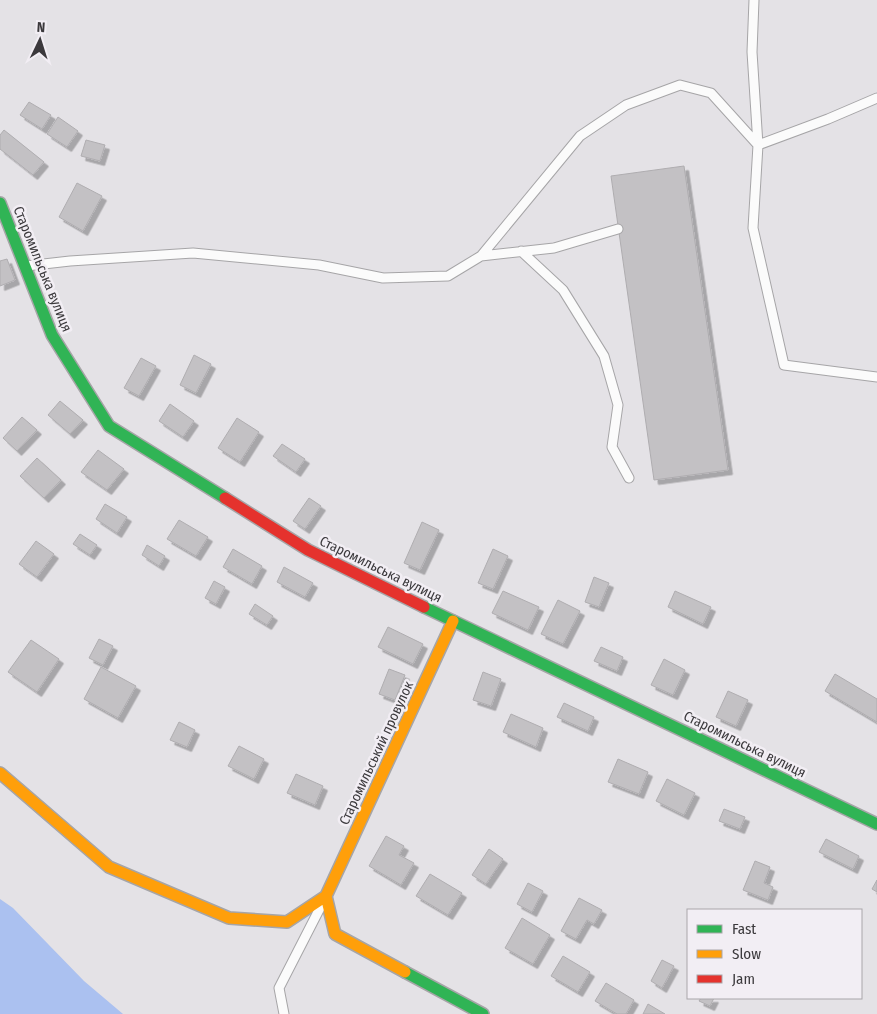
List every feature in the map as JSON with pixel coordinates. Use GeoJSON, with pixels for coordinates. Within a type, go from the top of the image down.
{"type":"FeatureCollection","features":[{"type":"Feature","properties":{"kind":"street","name":"Старомильська вулиця"},"geometry":{"type":"LineString","coordinates":[[0,202],[52,335],[109,426],[308,550],[453,622],[877,824]]}},
{"type":"Feature","properties":{"kind":"street","name":"Старомильський провулок"},"geometry":{"type":"LineString","coordinates":[[326,896],[453,622]]}},
{"type":"Feature","properties":{"kind":"street"},"geometry":{"type":"LineString","coordinates":[[0,773],[109,868],[228,918],[287,922],[326,896],[335,934],[483,1014]]}},
{"type":"Feature","properties":{"kind":"lane"},"geometry":{"type":"LineString","coordinates":[[754,0],[752,52],[758,145],[754,228],[784,365],[877,377]]}},
{"type":"Feature","properties":{"kind":"lane"},"geometry":{"type":"LineString","coordinates":[[26,266],[70,261],[193,253],[318,265],[383,278],[448,276],[481,256],[580,136],[626,105],[680,85],[711,93],[758,145]]}},
{"type":"Feature","properties":{"kind":"lane"},"geometry":{"type":"LineString","coordinates":[[758,145],[828,119],[877,98]]}},
{"type":"Feature","properties":{"kind":"lane"},"geometry":{"type":"LineString","coordinates":[[481,256],[554,248],[618,229]]}},
{"type":"Feature","properties":{"kind":"lane"},"geometry":{"type":"LineString","coordinates":[[521,251],[564,290],[604,356],[618,405],[612,447],[630,478]]}},
{"type":"Feature","properties":{"kind":"lane"},"geometry":{"type":"LineString","coordinates":[[284,1014],[279,988],[326,896]]}},
{"type":"Feature","properties":{"kind":"water"},"geometry":{"type":"Polygon","coordinates":[[[0,899],[13,908],[84,981],[123,1014],[0,1014],[0,899]]]}},
{"type":"Feature","properties":{"kind":"building"},"geometry":{"type":"Polygon","coordinates":[[[29,102],[51,115],[42,129],[20,115],[29,102]]]}},
{"type":"Feature","properties":{"kind":"building"},"geometry":{"type":"Polygon","coordinates":[[[58,117],[78,131],[67,147],[47,134],[58,117]]]}},
{"type":"Feature","properties":{"kind":"building"},"geometry":{"type":"Polygon","coordinates":[[[4,130],[44,162],[33,175],[0,149],[0,135],[4,130]]]}},
{"type":"Feature","properties":{"kind":"building"},"geometry":{"type":"Polygon","coordinates":[[[86,140],[105,145],[100,161],[81,156],[86,140]]]}},
{"type":"Feature","properties":{"kind":"building"},"geometry":{"type":"Polygon","coordinates":[[[684,166],[728,470],[654,480],[611,176],[684,166]]]}},
{"type":"Feature","properties":{"kind":"building"},"geometry":{"type":"Polygon","coordinates":[[[77,183],[102,196],[83,231],[59,217],[77,183]]]}},
{"type":"Feature","properties":{"kind":"building"},"geometry":{"type":"Polygon","coordinates":[[[7,259],[15,280],[0,286],[0,261],[7,259]]]}},
{"type":"Feature","properties":{"kind":"building"},"geometry":{"type":"Polygon","coordinates":[[[194,355],[211,364],[196,393],[180,385],[194,355]]]}},
{"type":"Feature","properties":{"kind":"building"},"geometry":{"type":"Polygon","coordinates":[[[141,358],[156,366],[139,396],[124,388],[141,358]]]}},
{"type":"Feature","properties":{"kind":"building"},"geometry":{"type":"Polygon","coordinates":[[[60,401],[83,420],[70,434],[48,415],[60,401]]]}},
{"type":"Feature","properties":{"kind":"building"},"geometry":{"type":"Polygon","coordinates":[[[170,404],[194,421],[183,437],[159,421],[170,404]]]}},
{"type":"Feature","properties":{"kind":"building"},"geometry":{"type":"Polygon","coordinates":[[[22,417],[37,430],[17,451],[3,438],[22,417]]]}},
{"type":"Feature","properties":{"kind":"building"},"geometry":{"type":"Polygon","coordinates":[[[237,418],[259,432],[240,462],[218,448],[237,418]]]}},
{"type":"Feature","properties":{"kind":"building"},"geometry":{"type":"Polygon","coordinates":[[[282,444],[305,459],[296,472],[273,456],[282,444]]]}},
{"type":"Feature","properties":{"kind":"building"},"geometry":{"type":"Polygon","coordinates":[[[98,450],[124,469],[107,490],[81,472],[98,450]]]}},
{"type":"Feature","properties":{"kind":"building"},"geometry":{"type":"Polygon","coordinates":[[[37,458],[61,480],[44,498],[20,476],[37,458]]]}},
{"type":"Feature","properties":{"kind":"building"},"geometry":{"type":"Polygon","coordinates":[[[309,498],[321,506],[305,529],[293,521],[309,498]]]}},
{"type":"Feature","properties":{"kind":"building"},"geometry":{"type":"Polygon","coordinates":[[[105,504],[127,517],[117,533],[96,519],[105,504]]]}},
{"type":"Feature","properties":{"kind":"building"},"geometry":{"type":"Polygon","coordinates":[[[179,520],[208,537],[196,556],[167,539],[179,520]]]}},
{"type":"Feature","properties":{"kind":"building"},"geometry":{"type":"Polygon","coordinates":[[[422,522],[439,530],[420,570],[404,563],[422,522]]]}},
{"type":"Feature","properties":{"kind":"building"},"geometry":{"type":"Polygon","coordinates":[[[80,534],[97,545],[90,555],[73,544],[80,534]]]}},
{"type":"Feature","properties":{"kind":"building"},"geometry":{"type":"Polygon","coordinates":[[[36,541],[54,554],[37,577],[19,564],[36,541]]]}},
{"type":"Feature","properties":{"kind":"building"},"geometry":{"type":"Polygon","coordinates":[[[147,545],[165,556],[159,566],[142,555],[147,545]]]}},
{"type":"Feature","properties":{"kind":"building"},"geometry":{"type":"Polygon","coordinates":[[[233,549],[262,566],[252,584],[223,567],[233,549]]]}},
{"type":"Feature","properties":{"kind":"building"},"geometry":{"type":"Polygon","coordinates":[[[493,549],[508,556],[493,589],[478,583],[493,549]]]}},
{"type":"Feature","properties":{"kind":"building"},"geometry":{"type":"Polygon","coordinates":[[[284,567],[313,583],[305,597],[277,582],[284,567]]]}},
{"type":"Feature","properties":{"kind":"building"},"geometry":{"type":"Polygon","coordinates":[[[594,577],[609,583],[599,607],[585,602],[594,577]]]}},
{"type":"Feature","properties":{"kind":"building"},"geometry":{"type":"Polygon","coordinates":[[[214,581],[225,587],[216,604],[205,598],[214,581]]]}},
{"type":"Feature","properties":{"kind":"building"},"geometry":{"type":"Polygon","coordinates":[[[503,591],[539,607],[528,630],[492,613],[503,591]]]}},
{"type":"Feature","properties":{"kind":"building"},"geometry":{"type":"Polygon","coordinates":[[[675,591],[711,607],[703,624],[668,607],[675,591]]]}},
{"type":"Feature","properties":{"kind":"building"},"geometry":{"type":"Polygon","coordinates":[[[558,600],[580,611],[563,644],[541,634],[558,600]]]}},
{"type":"Feature","properties":{"kind":"building"},"geometry":{"type":"Polygon","coordinates":[[[255,604],[273,616],[267,625],[249,614],[255,604]]]}},
{"type":"Feature","properties":{"kind":"building"},"geometry":{"type":"Polygon","coordinates":[[[388,627],[423,644],[413,664],[378,647],[388,627]]]}},
{"type":"Feature","properties":{"kind":"building"},"geometry":{"type":"Polygon","coordinates":[[[99,639],[113,646],[103,665],[89,658],[99,639]]]}},
{"type":"Feature","properties":{"kind":"building"},"geometry":{"type":"Polygon","coordinates":[[[31,640],[59,659],[37,692],[8,672],[31,640]]]}},
{"type":"Feature","properties":{"kind":"building"},"geometry":{"type":"Polygon","coordinates":[[[601,647],[623,657],[617,671],[594,661],[601,647]]]}},
{"type":"Feature","properties":{"kind":"building"},"geometry":{"type":"Polygon","coordinates":[[[664,659],[685,670],[673,695],[651,685],[664,659]]]}},
{"type":"Feature","properties":{"kind":"building"},"geometry":{"type":"Polygon","coordinates":[[[101,667],[136,686],[118,718],[84,699],[101,667]]]}},
{"type":"Feature","properties":{"kind":"building"},"geometry":{"type":"Polygon","coordinates":[[[389,669],[405,675],[395,700],[379,694],[389,669]]]}},
{"type":"Feature","properties":{"kind":"building"},"geometry":{"type":"Polygon","coordinates":[[[483,672],[501,679],[491,706],[473,700],[483,672]]]}},
{"type":"Feature","properties":{"kind":"building"},"geometry":{"type":"Polygon","coordinates":[[[835,674],[877,699],[877,722],[825,691],[835,674]]]}},
{"type":"Feature","properties":{"kind":"building"},"geometry":{"type":"Polygon","coordinates":[[[728,691],[748,700],[736,726],[716,717],[728,691]]]}},
{"type":"Feature","properties":{"kind":"building"},"geometry":{"type":"Polygon","coordinates":[[[564,703],[594,717],[588,731],[557,717],[564,703]]]}},
{"type":"Feature","properties":{"kind":"building"},"geometry":{"type":"Polygon","coordinates":[[[511,714],[543,728],[536,747],[503,732],[511,714]]]}},
{"type":"Feature","properties":{"kind":"building"},"geometry":{"type":"Polygon","coordinates":[[[179,722],[195,730],[187,747],[170,740],[179,722]]]}},
{"type":"Feature","properties":{"kind":"building"},"geometry":{"type":"Polygon","coordinates":[[[239,746],[264,759],[254,779],[228,766],[239,746]]]}},
{"type":"Feature","properties":{"kind":"building"},"geometry":{"type":"Polygon","coordinates":[[[618,759],[648,772],[639,794],[608,782],[618,759]]]}},
{"type":"Feature","properties":{"kind":"building"},"geometry":{"type":"Polygon","coordinates":[[[296,774],[323,786],[315,805],[287,793],[296,774]]]}},
{"type":"Feature","properties":{"kind":"building"},"geometry":{"type":"Polygon","coordinates":[[[667,779],[695,793],[684,815],[656,801],[667,779]]]}},
{"type":"Feature","properties":{"kind":"building"},"geometry":{"type":"Polygon","coordinates":[[[724,809],[745,817],[740,829],[719,821],[724,809]]]}},
{"type":"Feature","properties":{"kind":"building"},"geometry":{"type":"Polygon","coordinates":[[[386,836],[404,846],[399,855],[414,863],[401,885],[369,866],[386,836]]]}},
{"type":"Feature","properties":{"kind":"building"},"geometry":{"type":"Polygon","coordinates":[[[826,839],[859,856],[853,869],[819,852],[826,839]]]}},
{"type":"Feature","properties":{"kind":"building"},"geometry":{"type":"Polygon","coordinates":[[[489,849],[503,859],[486,884],[472,875],[489,849]]]}},
{"type":"Feature","properties":{"kind":"building"},"geometry":{"type":"Polygon","coordinates":[[[755,861],[770,867],[764,883],[773,887],[768,900],[743,890],[755,861]]]}},
{"type":"Feature","properties":{"kind":"building"},"geometry":{"type":"Polygon","coordinates":[[[430,874],[462,893],[448,915],[416,896],[430,874]]]}},
{"type":"Feature","properties":{"kind":"building"},"geometry":{"type":"Polygon","coordinates":[[[877,880],[877,892],[872,889],[877,880]]]}},
{"type":"Feature","properties":{"kind":"building"},"geometry":{"type":"Polygon","coordinates":[[[528,883],[543,891],[532,912],[517,904],[528,883]]]}},
{"type":"Feature","properties":{"kind":"building"},"geometry":{"type":"Polygon","coordinates":[[[579,898],[602,910],[594,924],[587,920],[576,939],[561,931],[579,898]]]}},
{"type":"Feature","properties":{"kind":"building"},"geometry":{"type":"Polygon","coordinates":[[[522,918],[550,935],[533,964],[505,948],[522,918]]]}},
{"type":"Feature","properties":{"kind":"building"},"geometry":{"type":"Polygon","coordinates":[[[563,956],[590,972],[578,992],[551,976],[563,956]]]}},
{"type":"Feature","properties":{"kind":"building"},"geometry":{"type":"Polygon","coordinates":[[[662,960],[674,966],[662,988],[651,981],[662,960]]]}},
{"type":"Feature","properties":{"kind":"building"},"geometry":{"type":"Polygon","coordinates":[[[606,983],[634,1000],[626,1014],[617,1014],[595,1001],[606,983]]]}},
{"type":"Feature","properties":{"kind":"building"},"geometry":{"type":"Polygon","coordinates":[[[700,999],[714,999],[710,1006],[699,1001],[700,999]]]}},
{"type":"Feature","properties":{"kind":"building"},"geometry":{"type":"Polygon","coordinates":[[[648,1004],[665,1014],[643,1014],[648,1004]]]}},
{"type":"Feature","properties":{"kind":"traffic: fast"},"geometry":{"type":"LineString","coordinates":[[0,203],[52,335],[109,426],[225,498]]}},
{"type":"Feature","properties":{"kind":"traffic: fast"},"geometry":{"type":"LineString","coordinates":[[424,607],[877,824]]}},
{"type":"Feature","properties":{"kind":"traffic: fast"},"geometry":{"type":"LineString","coordinates":[[405,972],[483,1014]]}},
{"type":"Feature","properties":{"kind":"traffic: slow"},"geometry":{"type":"LineString","coordinates":[[405,972],[335,934],[326,896],[453,621]]}},
{"type":"Feature","properties":{"kind":"traffic: slow"},"geometry":{"type":"LineString","coordinates":[[0,773],[109,867],[229,918],[287,922],[326,896]]}},
{"type":"Feature","properties":{"kind":"traffic: jam"},"geometry":{"type":"LineString","coordinates":[[225,498],[308,550],[424,607]]}}]}
